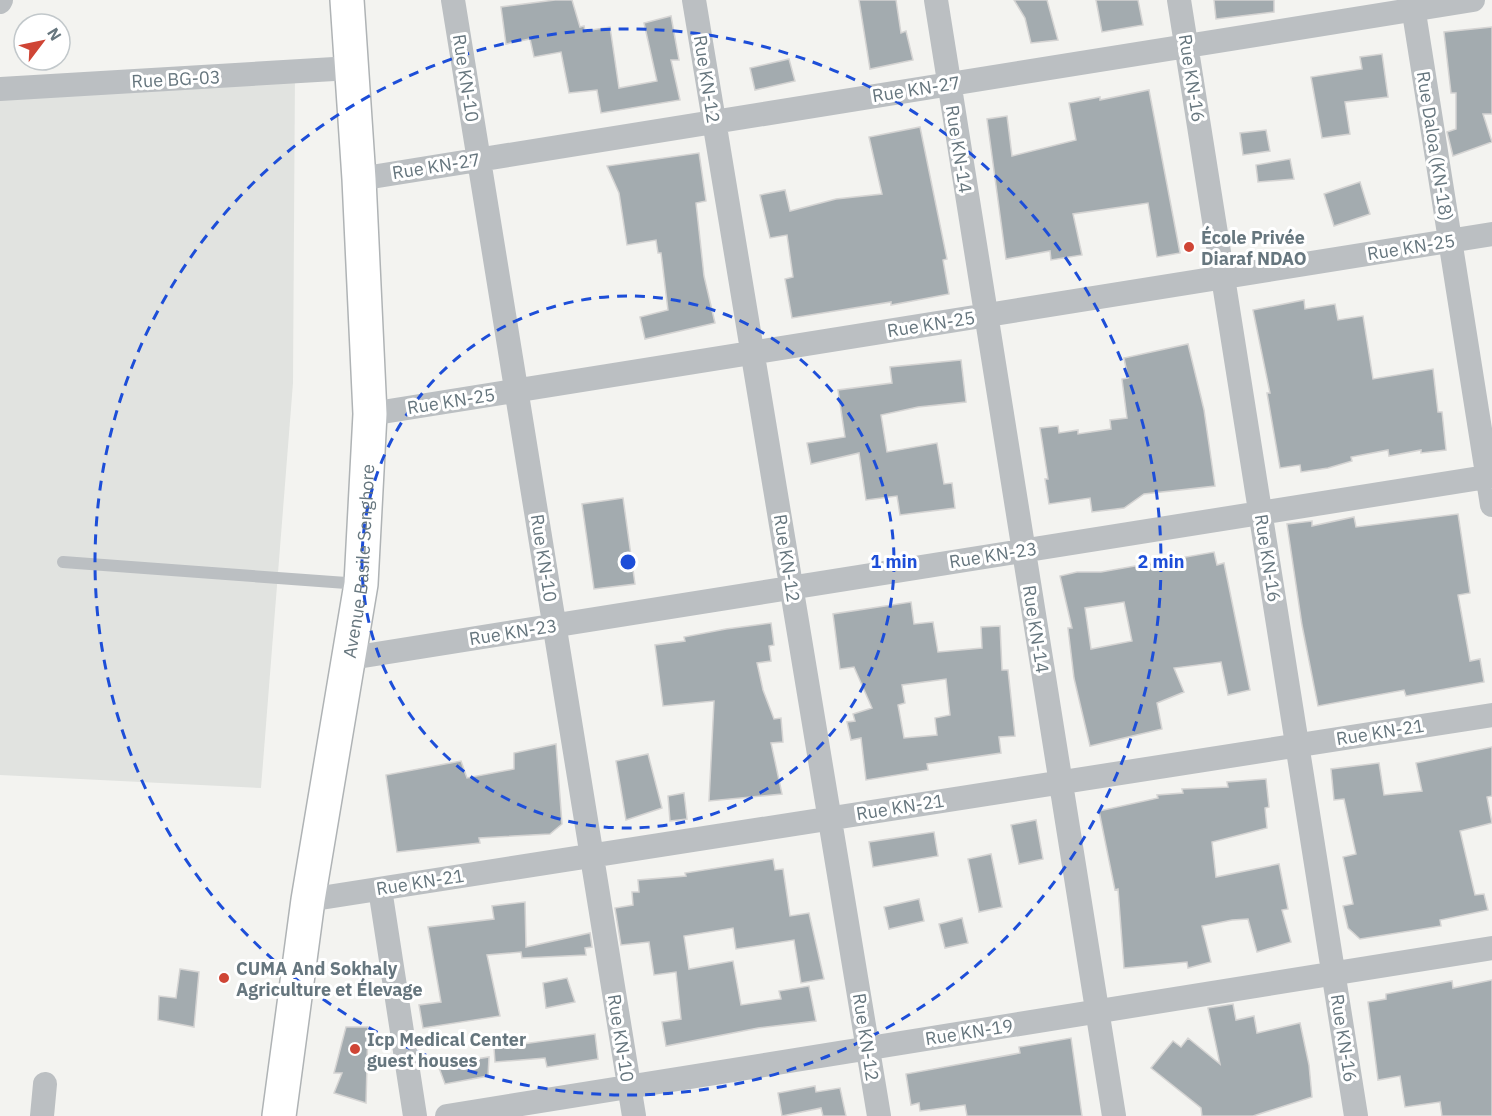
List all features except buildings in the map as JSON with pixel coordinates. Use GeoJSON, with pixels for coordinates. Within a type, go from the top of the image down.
{"type":"FeatureCollection","features":[{"type":"Feature","properties":{"kind":"highway","name":"Avenue Basile Senghore"},"geometry":{"type":"LineString","coordinates":[[279,1116],[308,900],[351,658],[361,584],[370,414],[359,179],[347,0]]}},
{"type":"Feature","properties":{"kind":"street","name":"Rue KN-10"},"geometry":{"type":"LineString","coordinates":[[453,0],[634,1116]]}},
{"type":"Feature","properties":{"kind":"street","name":"Rue KN-12"},"geometry":{"type":"LineString","coordinates":[[694,0],[879,1116]]}},
{"type":"Feature","properties":{"kind":"street","name":"Rue KN-14"},"geometry":{"type":"LineString","coordinates":[[936,0],[1114,1116]]}},
{"type":"Feature","properties":{"kind":"street","name":"Rue KN-16"},"geometry":{"type":"LineString","coordinates":[[1179,0],[1356,1116]]}},
{"type":"Feature","properties":{"kind":"street","name":"Rue KN-27"},"geometry":{"type":"LineString","coordinates":[[359,179],[1187,46],[1413,5],[1473,0]]}},
{"type":"Feature","properties":{"kind":"street","name":"Rue Daloa (KN-18)"},"geometry":{"type":"LineString","coordinates":[[1413,5],[1490,476],[1492,505]]}},
{"type":"Feature","properties":{"kind":"street","name":"Rue BG-03"},"geometry":{"type":"LineString","coordinates":[[0,89],[351,68]]}},
{"type":"Feature","properties":{"kind":"street","name":"Rue KN-25"},"geometry":{"type":"LineString","coordinates":[[370,414],[1492,234]]}},
{"type":"Feature","properties":{"kind":"street","name":"Rue KN-23"},"geometry":{"type":"LineString","coordinates":[[351,658],[1490,476]]}},
{"type":"Feature","properties":{"kind":"street","name":"Rue KN-21"},"geometry":{"type":"LineString","coordinates":[[308,900],[1492,715]]}},
{"type":"Feature","properties":{"kind":"street"},"geometry":{"type":"LineString","coordinates":[[380,889],[416,1116]]}},
{"type":"Feature","properties":{"kind":"street","name":"Rue KN-19"},"geometry":{"type":"LineString","coordinates":[[447,1116],[1492,948]]}},
{"type":"Feature","properties":{"kind":"street"},"geometry":{"type":"LineString","coordinates":[[42,1116],[45,1084]]}},
{"type":"Feature","properties":{"kind":"lane"},"geometry":{"type":"LineString","coordinates":[[63,562],[361,584]]}},
{"type":"Feature","properties":{"kind":"shaded area"},"geometry":{"type":"Polygon","coordinates":[[[295,71],[293,383],[261,788],[0,775],[0,89],[295,71]]]}},
{"type":"Feature","properties":{"kind":"place","name":"École Privée Diaraf NDAO"},"geometry":{"type":"Point","coordinates":[1189,247]}},
{"type":"Feature","properties":{"kind":"place","name":"CUMA And Sokhaly Agriculture et Élevage"},"geometry":{"type":"Point","coordinates":[224,978]}},
{"type":"Feature","properties":{"kind":"place","name":"Icp Medical Center guest houses"},"geometry":{"type":"Point","coordinates":[355,1049]}}]}
